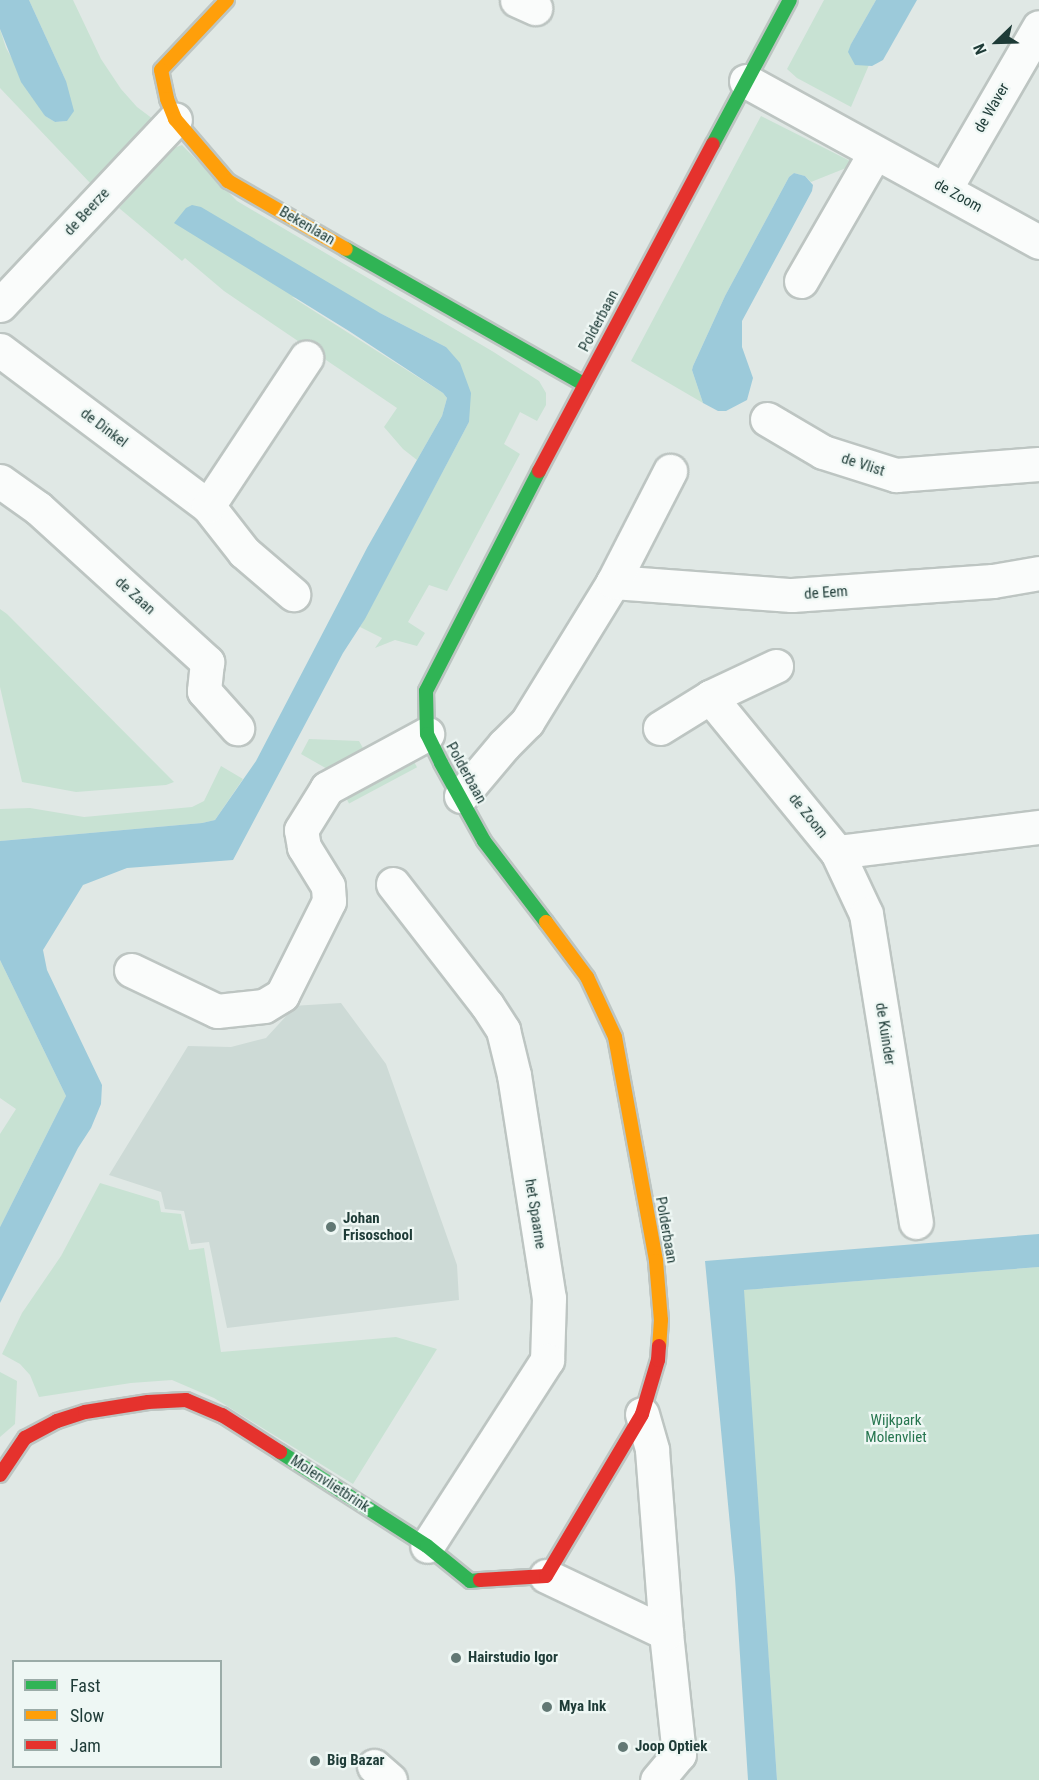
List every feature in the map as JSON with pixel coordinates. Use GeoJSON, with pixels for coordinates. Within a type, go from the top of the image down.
{"type":"FeatureCollection","features":[{"type":"Feature","properties":{"kind":"street","name":"Bekenlaan"},"geometry":{"type":"LineString","coordinates":[[226,0],[161,70],[167,99],[175,118],[228,181],[584,384]]}},
{"type":"Feature","properties":{"kind":"street","name":"Polderbaan"},"geometry":{"type":"LineString","coordinates":[[546,1576],[642,1414],[658,1360],[661,1320],[656,1261],[615,1037],[587,977],[484,841],[428,734],[426,691],[584,384],[790,0]]}},
{"type":"Feature","properties":{"kind":"street","name":"de Waver"},"geometry":{"type":"LineString","coordinates":[[945,189],[1039,27]]}},
{"type":"Feature","properties":{"kind":"street","name":"de Zoom"},"geometry":{"type":"LineString","coordinates":[[746,81],[1039,242]]}},
{"type":"Feature","properties":{"kind":"street","name":"de Beerze"},"geometry":{"type":"LineString","coordinates":[[0,305],[175,118]]}},
{"type":"Feature","properties":{"kind":"street"},"geometry":{"type":"LineString","coordinates":[[801,281],[875,153]]}},
{"type":"Feature","properties":{"kind":"street","name":"de Dinkel"},"geometry":{"type":"LineString","coordinates":[[0,350],[208,506],[244,552],[293,594]]}},
{"type":"Feature","properties":{"kind":"street"},"geometry":{"type":"LineString","coordinates":[[208,506],[306,358]]}},
{"type":"Feature","properties":{"kind":"street","name":"de Vlist"},"geometry":{"type":"LineString","coordinates":[[767,419],[823,452],[896,475],[1039,464]]}},
{"type":"Feature","properties":{"kind":"street"},"geometry":{"type":"LineString","coordinates":[[461,796],[504,745],[527,722],[613,582],[670,471]]}},
{"type":"Feature","properties":{"kind":"street","name":"de Zaan"},"geometry":{"type":"LineString","coordinates":[[0,481],[38,508],[207,662],[204,691],[237,728]]}},
{"type":"Feature","properties":{"kind":"street","name":"de Eem"},"geometry":{"type":"LineString","coordinates":[[613,582],[792,595],[993,581],[1039,573]]}},
{"type":"Feature","properties":{"kind":"street"},"geometry":{"type":"LineString","coordinates":[[660,728],[710,697],[776,666]]}},
{"type":"Feature","properties":{"kind":"street","name":"de Zoom"},"geometry":{"type":"LineString","coordinates":[[710,697],[837,852],[1039,827]]}},
{"type":"Feature","properties":{"kind":"street"},"geometry":{"type":"LineString","coordinates":[[131,970],[217,1011],[264,1006],[282,995],[329,901],[328,886],[304,847],[301,830],[327,788],[428,734]]}},
{"type":"Feature","properties":{"kind":"street","name":"de Kuinder"},"geometry":{"type":"LineString","coordinates":[[837,852],[866,914],[916,1222]]}},
{"type":"Feature","properties":{"kind":"street","name":"het Spaarne"},"geometry":{"type":"LineString","coordinates":[[393,884],[487,1005],[503,1030],[514,1075],[549,1298],[547,1360],[427,1546]]}},
{"type":"Feature","properties":{"kind":"street","name":"Molenvlietbrink"},"geometry":{"type":"LineString","coordinates":[[0,1475],[25,1438],[57,1421],[86,1412],[148,1402],[186,1400],[222,1415],[427,1546],[470,1581],[546,1576],[666,1634]]}},
{"type":"Feature","properties":{"kind":"street"},"geometry":{"type":"LineString","coordinates":[[642,1414],[652,1450],[666,1634],[679,1754],[657,1780]]}},
{"type":"Feature","properties":{"kind":"shaded area"},"geometry":{"type":"Polygon","coordinates":[[[341,1003],[386,1064],[457,1265],[459,1300],[227,1328],[209,1242],[191,1244],[184,1211],[165,1209],[161,1192],[109,1175],[188,1046],[231,1047],[266,1038],[288,1014],[292,1006],[341,1003]]]}},
{"type":"Feature","properties":{"kind":"green space"},"geometry":{"type":"Polygon","coordinates":[[[29,0],[73,0],[101,59],[121,89],[137,107],[153,119],[92,185],[0,88],[0,29],[6,48],[45,116],[55,122],[67,121],[66,81],[29,0]]]}},
{"type":"Feature","properties":{"kind":"green space"},"geometry":{"type":"Polygon","coordinates":[[[824,0],[876,0],[851,44],[855,65],[869,65],[851,107],[797,78],[787,69],[824,0]]]}},
{"type":"Feature","properties":{"kind":"green space"},"geometry":{"type":"Polygon","coordinates":[[[761,116],[856,164],[811,182],[805,176],[794,173],[789,177],[725,296],[693,366],[692,370],[703,403],[631,361],[761,116]]]}},
{"type":"Feature","properties":{"kind":"green space"},"geometry":{"type":"Polygon","coordinates":[[[182,145],[237,201],[492,351],[539,381],[546,393],[546,405],[537,421],[520,412],[504,444],[520,454],[447,591],[429,585],[408,622],[425,633],[417,646],[395,640],[375,648],[382,638],[360,627],[469,422],[446,347],[380,313],[292,297],[443,393],[447,398],[442,416],[417,460],[403,449],[384,427],[397,408],[224,291],[185,258],[182,261],[119,208],[171,149],[182,145]]]}},
{"type":"Feature","properties":{"kind":"green space"},"geometry":{"type":"Polygon","coordinates":[[[0,609],[174,782],[166,785],[76,792],[22,782],[0,687],[0,609]]]}},
{"type":"Feature","properties":{"kind":"green space"},"geometry":{"type":"Polygon","coordinates":[[[309,739],[359,741],[368,757],[336,774],[301,754],[309,739]]]}},
{"type":"Feature","properties":{"kind":"green space"},"geometry":{"type":"Polygon","coordinates":[[[410,754],[417,767],[349,803],[342,790],[410,754]]]}},
{"type":"Feature","properties":{"kind":"green space"},"geometry":{"type":"Polygon","coordinates":[[[221,766],[243,779],[215,820],[0,841],[0,809],[30,808],[84,817],[192,807],[204,801],[221,766]]]}},
{"type":"Feature","properties":{"kind":"green space"},"geometry":{"type":"Polygon","coordinates":[[[0,960],[66,1096],[0,1227],[0,1134],[16,1109],[0,1098],[0,960]]]}},
{"type":"Feature","properties":{"kind":"green space"},"geometry":{"type":"Polygon","coordinates":[[[100,1183],[159,1201],[161,1212],[181,1214],[189,1250],[204,1248],[221,1352],[396,1337],[437,1349],[353,1484],[214,1398],[172,1380],[131,1383],[39,1397],[30,1375],[20,1364],[2,1354],[22,1313],[61,1256],[100,1183]]]}},
{"type":"Feature","properties":{"kind":"green space","name":"Wijkpark Molenvliet"},"geometry":{"type":"Polygon","coordinates":[[[1039,1267],[1039,1780],[777,1780],[743,1290],[1039,1267]]]}},
{"type":"Feature","properties":{"kind":"green space"},"geometry":{"type":"Polygon","coordinates":[[[0,1372],[17,1381],[15,1424],[0,1437],[0,1372]]]}},
{"type":"Feature","properties":{"kind":"water"},"geometry":{"type":"Polygon","coordinates":[[[0,0],[29,0],[66,81],[74,111],[67,121],[55,122],[45,116],[21,82],[0,29],[0,0]]]}},
{"type":"Feature","properties":{"kind":"water"},"geometry":{"type":"Polygon","coordinates":[[[876,0],[917,0],[883,60],[872,66],[855,65],[848,52],[876,0]]]}},
{"type":"Feature","properties":{"kind":"water"},"geometry":{"type":"Polygon","coordinates":[[[794,173],[805,176],[813,185],[812,191],[742,321],[742,347],[753,378],[747,400],[726,411],[718,411],[703,403],[692,370],[693,366],[725,296],[789,177],[794,173]]]}},
{"type":"Feature","properties":{"kind":"water"},"geometry":{"type":"Polygon","coordinates":[[[192,205],[201,207],[380,313],[446,347],[460,363],[471,393],[469,422],[365,619],[343,653],[233,860],[127,868],[83,885],[43,950],[47,970],[102,1085],[101,1104],[91,1128],[78,1148],[0,1303],[0,1227],[66,1096],[0,960],[0,841],[215,820],[256,761],[367,548],[442,416],[447,398],[443,393],[349,331],[174,223],[186,208],[192,205]]]}},
{"type":"Feature","properties":{"kind":"water"},"geometry":{"type":"Polygon","coordinates":[[[1039,1234],[1039,1267],[744,1290],[777,1780],[748,1780],[735,1578],[705,1261],[1039,1234]]]}},
{"type":"Feature","properties":{"kind":"traffic: fast"},"geometry":{"type":"LineString","coordinates":[[713,144],[790,0]]}},
{"type":"Feature","properties":{"kind":"traffic: fast"},"geometry":{"type":"LineString","coordinates":[[346,249],[584,384]]}},
{"type":"Feature","properties":{"kind":"traffic: fast"},"geometry":{"type":"LineString","coordinates":[[539,471],[426,691],[427,734],[441,763],[484,841],[546,922]]}},
{"type":"Feature","properties":{"kind":"traffic: fast"},"geometry":{"type":"LineString","coordinates":[[280,1452],[427,1546],[470,1581],[480,1580]]}},
{"type":"Feature","properties":{"kind":"traffic: slow"},"geometry":{"type":"LineString","coordinates":[[227,0],[161,70],[167,99],[175,119],[228,181],[346,249]]}},
{"type":"Feature","properties":{"kind":"traffic: slow"},"geometry":{"type":"LineString","coordinates":[[546,922],[587,977],[615,1037],[656,1261],[661,1320],[659,1346]]}},
{"type":"Feature","properties":{"kind":"traffic: jam"},"geometry":{"type":"LineString","coordinates":[[539,471],[713,144]]}},
{"type":"Feature","properties":{"kind":"traffic: jam"},"geometry":{"type":"LineString","coordinates":[[480,1580],[546,1576],[642,1414],[658,1360],[659,1346]]}},
{"type":"Feature","properties":{"kind":"traffic: jam"},"geometry":{"type":"LineString","coordinates":[[0,1475],[25,1438],[57,1421],[85,1412],[148,1402],[186,1400],[222,1415],[280,1452]]}},
{"type":"Feature","properties":{"kind":"place","name":"Johan Frisoschool"},"geometry":{"type":"Point","coordinates":[331,1227]}},
{"type":"Feature","properties":{"kind":"place","name":"Hairstudio Igor"},"geometry":{"type":"Point","coordinates":[456,1658]}},
{"type":"Feature","properties":{"kind":"place","name":"Mya Ink"},"geometry":{"type":"Point","coordinates":[547,1707]}},
{"type":"Feature","properties":{"kind":"place","name":"Joop Optiek"},"geometry":{"type":"Point","coordinates":[623,1747]}},
{"type":"Feature","properties":{"kind":"place","name":"Big Bazar"},"geometry":{"type":"Point","coordinates":[315,1761]}}]}
